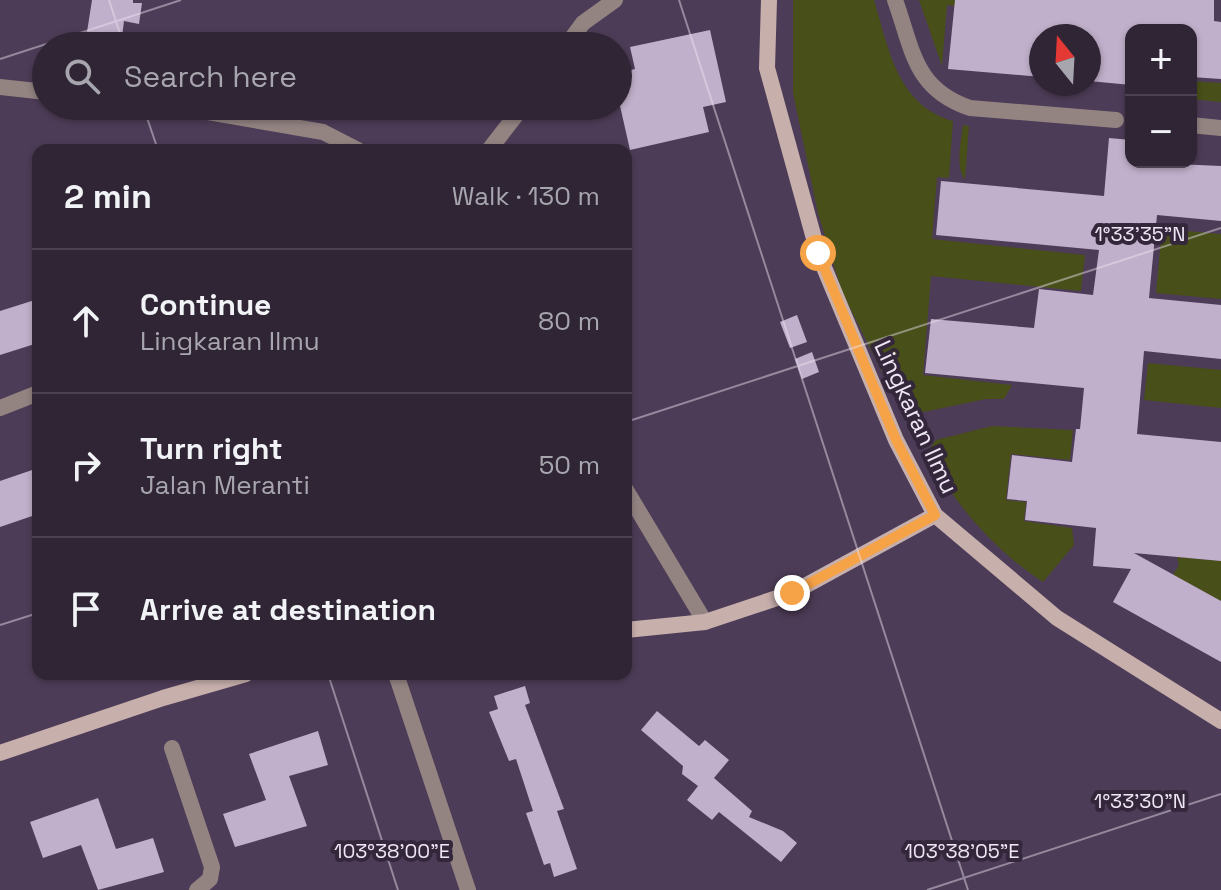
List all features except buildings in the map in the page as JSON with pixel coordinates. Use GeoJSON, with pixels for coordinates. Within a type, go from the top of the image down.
{"type":"FeatureCollection","features":[{"type":"Feature","properties":{"kind":"street"},"geometry":{"type":"LineString","coordinates":[[576,32],[583,23],[615,0]]}},
{"type":"Feature","properties":{"kind":"street","name":"Lingkaran Ilmu"},"geometry":{"type":"LineString","coordinates":[[769,0],[767,68],[818,253],[896,440],[935,515],[1057,618],[1221,721]]}},
{"type":"Feature","properties":{"kind":"street"},"geometry":{"type":"LineString","coordinates":[[895,0],[920,71],[930,85],[954,102],[970,108],[1116,120]]}},
{"type":"Feature","properties":{"kind":"street"},"geometry":{"type":"LineString","coordinates":[[0,87],[32,90]]}},
{"type":"Feature","properties":{"kind":"street"},"geometry":{"type":"LineString","coordinates":[[254,120],[323,132],[346,144]]}},
{"type":"Feature","properties":{"kind":"street"},"geometry":{"type":"LineString","coordinates":[[494,144],[512,120]]}},
{"type":"Feature","properties":{"kind":"street"},"geometry":{"type":"LineString","coordinates":[[1197,126],[1221,128]]}},
{"type":"Feature","properties":{"kind":"street"},"geometry":{"type":"LineString","coordinates":[[0,408],[32,395]]}},
{"type":"Feature","properties":{"kind":"street"},"geometry":{"type":"LineString","coordinates":[[632,500],[705,622]]}},
{"type":"Feature","properties":{"kind":"street"},"geometry":{"type":"LineString","coordinates":[[632,629],[705,622],[792,593],[935,515]]}},
{"type":"Feature","properties":{"kind":"street"},"geometry":{"type":"LineString","coordinates":[[0,753],[225,680]]}},
{"type":"Feature","properties":{"kind":"street"},"geometry":{"type":"LineString","coordinates":[[398,680],[468,890]]}},
{"type":"Feature","properties":{"kind":"street"},"geometry":{"type":"LineString","coordinates":[[172,748],[212,867],[210,879],[197,890]]}},
{"type":"Feature","properties":{"kind":"shaded area"},"geometry":{"type":"Polygon","coordinates":[[[0,0],[1221,0],[1221,890],[0,890],[0,0]]]}},
{"type":"Feature","properties":{"kind":"green space"},"geometry":{"type":"Polygon","coordinates":[[[793,0],[874,0],[891,56],[907,89],[934,113],[953,121],[949,178],[937,177],[932,239],[1085,255],[1081,291],[931,276],[923,375],[1012,385],[1004,399],[986,399],[919,413],[904,407],[893,394],[842,292],[818,213],[793,93],[793,0]]]}},
{"type":"Feature","properties":{"kind":"green space"},"geometry":{"type":"Polygon","coordinates":[[[919,0],[1083,0],[1114,21],[947,5],[942,66],[919,0]]]}},
{"type":"Feature","properties":{"kind":"green space"},"geometry":{"type":"Polygon","coordinates":[[[1197,81],[1221,83],[1221,102],[1197,100],[1197,81]]]}},
{"type":"Feature","properties":{"kind":"green space"},"geometry":{"type":"Polygon","coordinates":[[[963,125],[969,126],[965,180],[959,160],[963,125]]]}},
{"type":"Feature","properties":{"kind":"green space"},"geometry":{"type":"Polygon","coordinates":[[[1162,229],[1221,234],[1221,299],[1156,293],[1162,229]]]}},
{"type":"Feature","properties":{"kind":"green space"},"geometry":{"type":"Polygon","coordinates":[[[1148,363],[1221,370],[1221,408],[1144,400],[1148,363]]]}},
{"type":"Feature","properties":{"kind":"green space"},"geometry":{"type":"Polygon","coordinates":[[[992,426],[1073,430],[1070,460],[1011,454],[1006,500],[1026,502],[1024,521],[1072,528],[1074,545],[1043,582],[992,541],[962,507],[927,452],[936,440],[992,426]]]}},
{"type":"Feature","properties":{"kind":"green space"},"geometry":{"type":"Polygon","coordinates":[[[1177,557],[1221,561],[1221,601],[1173,575],[1179,565],[1177,557]]]}},
{"type":"Feature","properties":{"kind":"route"},"geometry":{"type":"LineString","coordinates":[[792,593],[935,515],[896,440],[818,253]]}}]}
